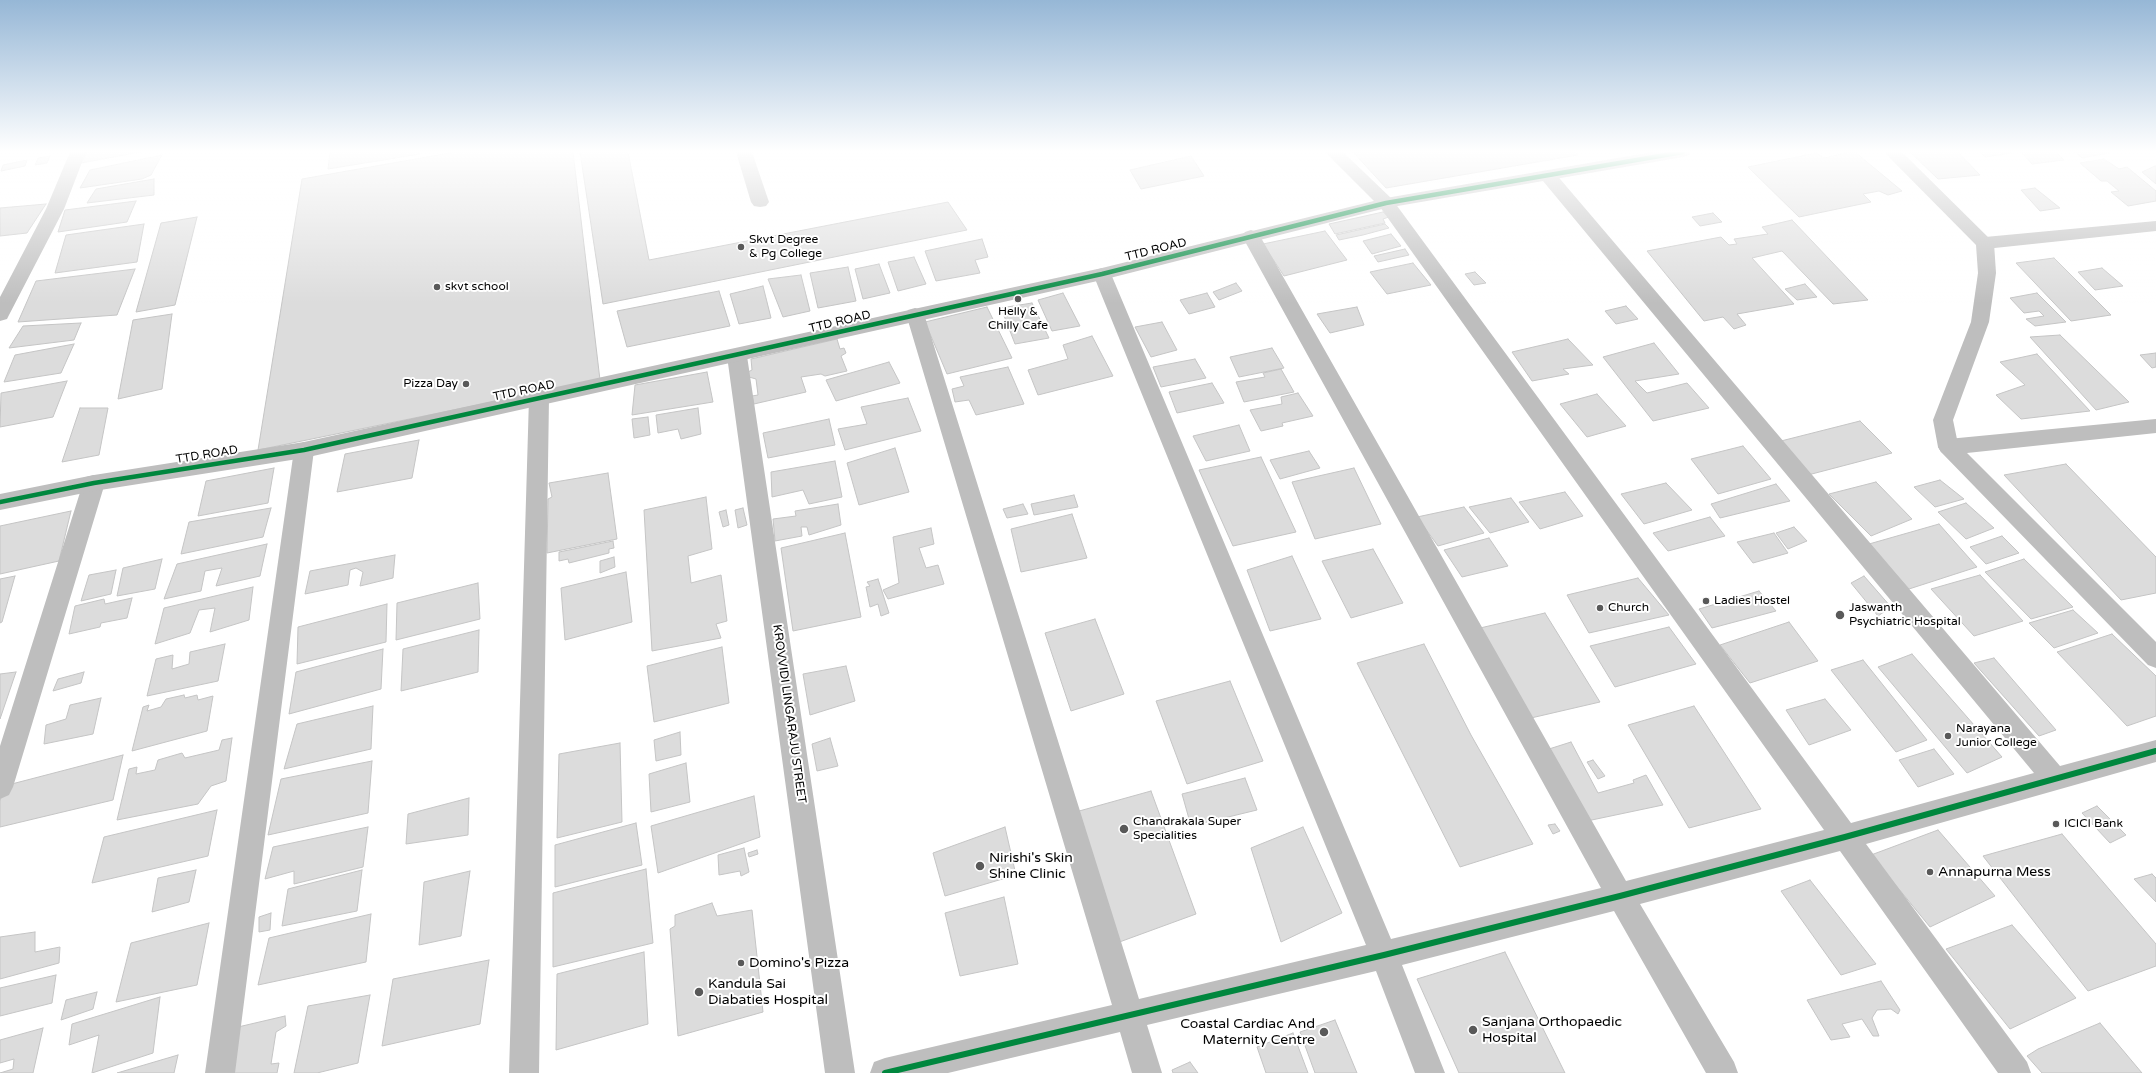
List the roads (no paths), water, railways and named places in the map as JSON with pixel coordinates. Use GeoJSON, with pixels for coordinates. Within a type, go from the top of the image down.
{"type":"FeatureCollection","features":[{"type":"Feature","properties":{"kind":"street"},"geometry":{"type":"LineString","coordinates":[[0,314],[59,202]]}},
{"type":"Feature","properties":{"kind":"street","name":"TTD ROAD"},"geometry":{"type":"LineString","coordinates":[[0,502],[94,483],[304,450],[738,356],[915,314],[1102,274],[1251,236],[1398,202]]}},
{"type":"Feature","properties":{"kind":"street"},"geometry":{"type":"LineString","coordinates":[[1570,202],[2054,778]]}},
{"type":"Feature","properties":{"kind":"street"},"geometry":{"type":"LineString","coordinates":[[1943,202],[1985,243],[1987,273],[1980,322],[1943,420],[1948,447],[2156,658]]}},
{"type":"Feature","properties":{"kind":"street"},"geometry":{"type":"LineString","coordinates":[[1386,204],[2016,1073]]}},
{"type":"Feature","properties":{"kind":"street"},"geometry":{"type":"LineString","coordinates":[[1985,243],[2156,226]]}},
{"type":"Feature","properties":{"kind":"street"},"geometry":{"type":"LineString","coordinates":[[1251,236],[1620,896],[1723,1073]]}},
{"type":"Feature","properties":{"kind":"street"},"geometry":{"type":"LineString","coordinates":[[1102,274],[1384,955],[1430,1073]]}},
{"type":"Feature","properties":{"kind":"street"},"geometry":{"type":"LineString","coordinates":[[915,314],[1130,1014],[1146,1073]]}},
{"type":"Feature","properties":{"kind":"street","name":"KROVVIDI LINGARAJU STREET"},"geometry":{"type":"LineString","coordinates":[[738,356],[840,1073]]}},
{"type":"Feature","properties":{"kind":"street"},"geometry":{"type":"LineString","coordinates":[[524,1073],[539,398]]}},
{"type":"Feature","properties":{"kind":"street"},"geometry":{"type":"LineString","coordinates":[[1948,447],[2156,426]]}},
{"type":"Feature","properties":{"kind":"street"},"geometry":{"type":"LineString","coordinates":[[220,1073],[304,450]]}},
{"type":"Feature","properties":{"kind":"street"},"geometry":{"type":"LineString","coordinates":[[0,787],[94,483]]}},
{"type":"Feature","properties":{"kind":"street"},"geometry":{"type":"LineString","coordinates":[[885,1073],[1384,955],[1620,896],[1845,837],[2156,751]]}},
{"type":"Feature","properties":{"kind":"place","name":"Skvt Degree & Pg College"},"geometry":{"type":"Point","coordinates":[741,247]}},
{"type":"Feature","properties":{"kind":"place","name":"skvt school"},"geometry":{"type":"Point","coordinates":[437,287]}},
{"type":"Feature","properties":{"kind":"place","name":"Helly & Chilly Cafe"},"geometry":{"type":"Point","coordinates":[1018,299]}},
{"type":"Feature","properties":{"kind":"place","name":"Pizza Day"},"geometry":{"type":"Point","coordinates":[466,384]}},
{"type":"Feature","properties":{"kind":"place","name":"Ladies Hostel"},"geometry":{"type":"Point","coordinates":[1706,601]}},
{"type":"Feature","properties":{"kind":"place","name":"Church"},"geometry":{"type":"Point","coordinates":[1600,608]}},
{"type":"Feature","properties":{"kind":"place","name":"Jaswanth Psychiatric Hospital"},"geometry":{"type":"Point","coordinates":[1840,615]}},
{"type":"Feature","properties":{"kind":"place","name":"Narayana Junior College"},"geometry":{"type":"Point","coordinates":[1948,736]}},
{"type":"Feature","properties":{"kind":"place","name":"ICICI Bank"},"geometry":{"type":"Point","coordinates":[2056,824]}},
{"type":"Feature","properties":{"kind":"place","name":"Chandrakala Super Specialities"},"geometry":{"type":"Point","coordinates":[1124,829]}},
{"type":"Feature","properties":{"kind":"place","name":"Nirishi's Skin Shine Clinic"},"geometry":{"type":"Point","coordinates":[980,866]}},
{"type":"Feature","properties":{"kind":"place","name":"Annapurna Mess"},"geometry":{"type":"Point","coordinates":[1930,872]}},
{"type":"Feature","properties":{"kind":"place","name":"Domino's Pizza"},"geometry":{"type":"Point","coordinates":[741,963]}},
{"type":"Feature","properties":{"kind":"place","name":"Kandula Sai Diabaties Hospital"},"geometry":{"type":"Point","coordinates":[699,992]}},
{"type":"Feature","properties":{"kind":"place","name":"Sanjana Orthopaedic Hospital"},"geometry":{"type":"Point","coordinates":[1473,1030]}},
{"type":"Feature","properties":{"kind":"place","name":"Coastal Cardiac And Maternity Centre"},"geometry":{"type":"Point","coordinates":[1324,1032]}}]}
